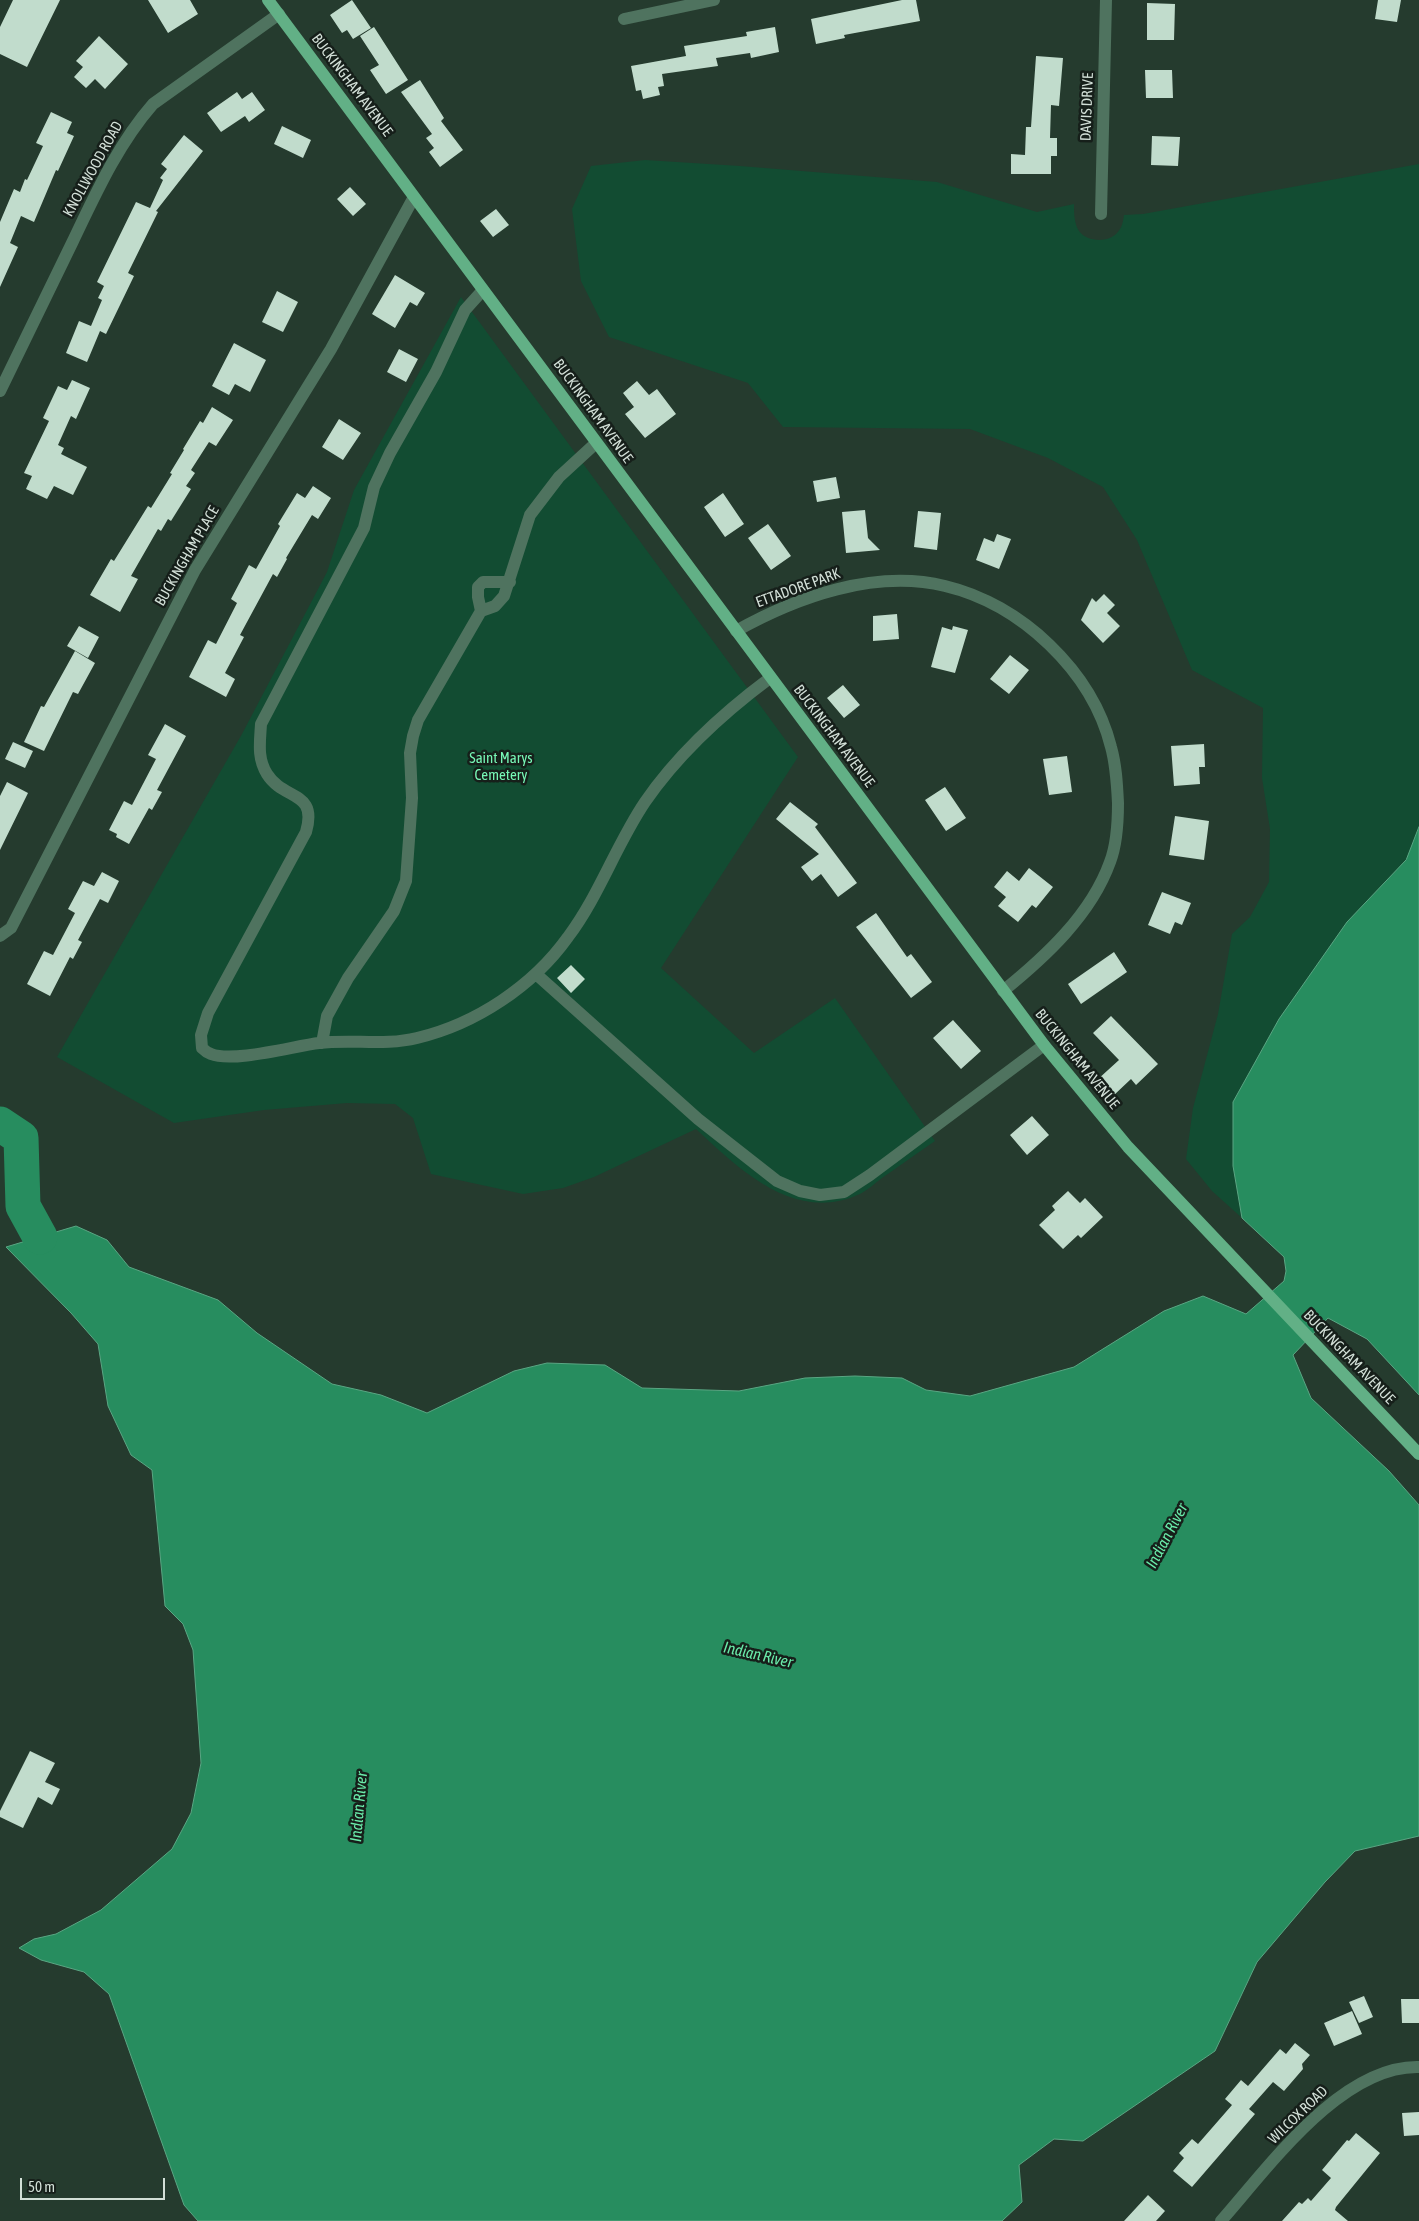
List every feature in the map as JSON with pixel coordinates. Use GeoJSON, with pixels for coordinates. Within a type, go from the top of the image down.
{"type":"FeatureCollection","features":[{"type":"Feature","properties":{"kind":"main road","name":"BUCKINGHAM AVENUE"},"geometry":{"type":"LineString","coordinates":[[268,0],[1044,1046],[1128,1147],[1419,1454]]}},
{"type":"Feature","properties":{"kind":"street"},"geometry":{"type":"LineString","coordinates":[[624,19],[714,0]]}},
{"type":"Feature","properties":{"kind":"street","name":"DAVIS DRIVE"},"geometry":{"type":"LineString","coordinates":[[1101,214],[1106,0]]}},
{"type":"Feature","properties":{"kind":"street","name":"KNOLLWOOD ROAD"},"geometry":{"type":"LineString","coordinates":[[0,392],[96,194],[124,142],[139,121],[165,95],[279,14]]}},
{"type":"Feature","properties":{"kind":"street","name":"BUCKINGHAM PLACE"},"geometry":{"type":"LineString","coordinates":[[0,936],[11,928],[195,570],[331,349],[414,197]]}},
{"type":"Feature","properties":{"kind":"street"},"geometry":{"type":"LineString","coordinates":[[483,290],[465,310],[436,372],[390,453],[374,487],[364,528],[261,724],[259,751],[267,774],[280,788],[303,801],[310,812],[310,820],[306,832],[208,1013],[201,1035],[202,1048],[211,1054],[230,1057],[322,1043],[380,1044],[417,1038],[459,1024],[506,998],[536,974],[569,936],[644,803],[670,768],[710,728],[770,678]]}},
{"type":"Feature","properties":{"kind":"street"},"geometry":{"type":"LineString","coordinates":[[322,1043],[327,1016],[348,978],[394,911],[406,881],[412,798],[410,753],[418,720],[481,611],[495,606],[504,596],[530,515],[559,477],[596,443]]}},
{"type":"Feature","properties":{"kind":"street","name":"ETTADORE PARK"},"geometry":{"type":"LineString","coordinates":[[736,631],[762,617],[805,600],[849,586],[898,581],[944,585],[976,596],[1004,609],[1031,628],[1077,676],[1098,714],[1111,745],[1117,775],[1116,835],[1111,861],[1100,884],[1086,906],[1061,938],[1024,974],[1003,991]]}},
{"type":"Feature","properties":{"kind":"street"},"geometry":{"type":"LineString","coordinates":[[481,611],[478,587],[483,582],[510,582]]}},
{"type":"Feature","properties":{"kind":"street"},"geometry":{"type":"LineString","coordinates":[[536,974],[698,1118],[752,1163],[778,1181],[800,1191],[820,1195],[844,1192],[870,1175],[1044,1046]]}},
{"type":"Feature","properties":{"kind":"street","name":"WILCOX ROAD"},"geometry":{"type":"LineString","coordinates":[[1221,2221],[1304,2127],[1334,2100],[1370,2078],[1390,2071],[1419,2067]]}},
{"type":"Feature","properties":{"kind":"green space"},"geometry":{"type":"Polygon","coordinates":[[[645,160],[937,182],[1037,212],[1074,204],[1075,221],[1079,231],[1087,237],[1098,240],[1103,240],[1117,233],[1123,222],[1124,215],[1143,214],[1419,164],[1419,827],[1406,860],[1347,922],[1279,1019],[1233,1102],[1233,1166],[1242,1218],[1212,1191],[1186,1159],[1193,1108],[1218,1014],[1232,934],[1250,917],[1269,882],[1270,829],[1262,778],[1263,708],[1192,670],[1137,540],[1103,487],[1048,458],[970,429],[783,427],[748,383],[609,337],[581,281],[572,209],[591,166],[645,160]]]}},
{"type":"Feature","properties":{"kind":"green space","name":"Saint Marys Cemetery"},"geometry":{"type":"Polygon","coordinates":[[[461,297],[798,757],[661,968],[754,1053],[835,998],[935,1141],[860,1194],[836,1202],[813,1202],[791,1197],[770,1188],[750,1175],[731,1161],[696,1129],[594,1177],[563,1188],[523,1194],[431,1174],[413,1118],[395,1104],[347,1103],[264,1110],[174,1123],[57,1057],[242,734],[327,572],[354,490],[461,297]]]}},
{"type":"Feature","properties":{"kind":"water","name":"Indian River"},"geometry":{"type":"Polygon","coordinates":[[[1419,827],[1419,1395],[1367,1339],[1328,1318],[1293,1355],[1311,1398],[1389,1471],[1419,1505],[1419,1836],[1355,1851],[1325,1882],[1257,1962],[1215,2051],[1083,2141],[1054,2139],[1019,2165],[1022,2202],[1002,2221],[198,2221],[184,2205],[109,1994],[84,1972],[41,1960],[19,1948],[34,1939],[56,1934],[101,1910],[172,1849],[191,1813],[201,1763],[193,1650],[183,1624],[165,1606],[152,1470],[131,1455],[108,1406],[98,1344],[71,1313],[6,1247],[76,1226],[107,1240],[129,1267],[218,1300],[257,1333],[332,1384],[381,1395],[427,1413],[514,1371],[547,1363],[605,1365],[642,1388],[739,1391],[805,1378],[855,1376],[902,1378],[926,1390],[970,1396],[1074,1367],[1164,1311],[1203,1296],[1246,1314],[1284,1281],[1286,1271],[1284,1257],[1242,1218],[1233,1166],[1233,1102],[1279,1019],[1347,922],[1406,860],[1419,827]]]}},
{"type":"Feature","properties":{"kind":"building"},"geometry":{"type":"Polygon","coordinates":[[[13,0],[60,0],[27,67],[0,54],[0,27],[13,0]]]}},
{"type":"Feature","properties":{"kind":"building"},"geometry":{"type":"Polygon","coordinates":[[[148,0],[190,0],[198,14],[168,33],[148,0]]]}},
{"type":"Feature","properties":{"kind":"building"},"geometry":{"type":"Polygon","coordinates":[[[352,0],[371,28],[353,39],[347,30],[342,33],[330,15],[352,0]]]}},
{"type":"Feature","properties":{"kind":"building"},"geometry":{"type":"Polygon","coordinates":[[[902,0],[916,0],[920,21],[844,35],[845,38],[816,44],[811,19],[902,0]]]}},
{"type":"Feature","properties":{"kind":"building"},"geometry":{"type":"Polygon","coordinates":[[[1378,0],[1401,0],[1397,22],[1375,19],[1378,0]]]}},
{"type":"Feature","properties":{"kind":"building"},"geometry":{"type":"Polygon","coordinates":[[[1147,3],[1175,4],[1174,40],[1147,40],[1147,3]]]}},
{"type":"Feature","properties":{"kind":"building"},"geometry":{"type":"Polygon","coordinates":[[[374,27],[408,80],[386,94],[370,70],[379,65],[360,36],[374,27]]]}},
{"type":"Feature","properties":{"kind":"building"},"geometry":{"type":"Polygon","coordinates":[[[775,27],[779,52],[751,58],[750,53],[716,58],[718,66],[662,74],[664,86],[658,87],[660,95],[643,99],[641,90],[636,91],[631,66],[686,56],[684,46],[747,36],[746,32],[775,27]]]}},
{"type":"Feature","properties":{"kind":"building"},"geometry":{"type":"Polygon","coordinates":[[[99,36],[128,64],[105,89],[95,79],[86,88],[74,77],[83,67],[76,61],[99,36]]]}},
{"type":"Feature","properties":{"kind":"building"},"geometry":{"type":"Polygon","coordinates":[[[1036,56],[1063,58],[1059,106],[1051,105],[1050,138],[1057,138],[1057,156],[1051,156],[1051,174],[1011,174],[1011,154],[1025,155],[1026,127],[1031,127],[1036,56]]]}},
{"type":"Feature","properties":{"kind":"building"},"geometry":{"type":"Polygon","coordinates":[[[1145,70],[1172,70],[1173,98],[1146,98],[1145,70]]]}},
{"type":"Feature","properties":{"kind":"building"},"geometry":{"type":"Polygon","coordinates":[[[420,80],[444,118],[441,121],[463,150],[440,167],[429,152],[434,148],[426,138],[432,134],[401,92],[420,80]]]}},
{"type":"Feature","properties":{"kind":"building"},"geometry":{"type":"Polygon","coordinates":[[[237,92],[242,99],[252,92],[265,110],[249,122],[245,116],[221,132],[207,113],[237,92]]]}},
{"type":"Feature","properties":{"kind":"building"},"geometry":{"type":"Polygon","coordinates":[[[51,112],[72,122],[67,133],[74,136],[58,171],[56,170],[34,222],[21,216],[10,243],[18,247],[0,287],[0,222],[14,189],[20,192],[43,146],[36,143],[51,112]]]}},
{"type":"Feature","properties":{"kind":"building"},"geometry":{"type":"Polygon","coordinates":[[[282,126],[311,140],[303,158],[274,144],[282,126]]]}},
{"type":"Feature","properties":{"kind":"building"},"geometry":{"type":"Polygon","coordinates":[[[184,135],[203,151],[156,211],[158,212],[128,273],[134,276],[106,334],[100,331],[87,362],[66,353],[79,321],[91,326],[102,300],[98,298],[104,286],[97,282],[136,202],[150,208],[163,180],[160,178],[167,169],[161,164],[184,135]]]}},
{"type":"Feature","properties":{"kind":"building"},"geometry":{"type":"Polygon","coordinates":[[[1152,136],[1180,137],[1178,166],[1151,165],[1152,136]]]}},
{"type":"Feature","properties":{"kind":"building"},"geometry":{"type":"Polygon","coordinates":[[[350,187],[366,204],[353,216],[337,199],[350,187]]]}},
{"type":"Feature","properties":{"kind":"building"},"geometry":{"type":"Polygon","coordinates":[[[496,209],[509,225],[493,237],[480,221],[496,209]]]}},
{"type":"Feature","properties":{"kind":"building"},"geometry":{"type":"Polygon","coordinates":[[[395,275],[425,293],[417,306],[410,302],[395,328],[372,314],[395,275]]]}},
{"type":"Feature","properties":{"kind":"building"},"geometry":{"type":"Polygon","coordinates":[[[277,291],[298,302],[283,332],[262,322],[277,291]]]}},
{"type":"Feature","properties":{"kind":"building"},"geometry":{"type":"Polygon","coordinates":[[[234,343],[266,360],[250,392],[235,384],[229,395],[212,386],[234,343]]]}},
{"type":"Feature","properties":{"kind":"building"},"geometry":{"type":"Polygon","coordinates":[[[399,349],[418,359],[406,382],[387,372],[399,349]]]}},
{"type":"Feature","properties":{"kind":"building"},"geometry":{"type":"Polygon","coordinates":[[[72,380],[90,388],[76,419],[71,416],[58,445],[64,448],[61,454],[87,467],[73,495],[54,486],[47,499],[26,489],[32,476],[24,473],[49,421],[43,418],[58,386],[67,390],[72,380]]]}},
{"type":"Feature","properties":{"kind":"building"},"geometry":{"type":"Polygon","coordinates":[[[637,381],[649,395],[657,389],[676,414],[645,438],[625,414],[634,407],[623,393],[637,381]]]}},
{"type":"Feature","properties":{"kind":"building"},"geometry":{"type":"Polygon","coordinates":[[[212,407],[233,420],[216,446],[209,442],[191,470],[195,473],[186,486],[191,489],[171,521],[168,519],[161,531],[158,529],[131,576],[138,579],[120,612],[90,595],[111,559],[114,561],[148,506],[151,508],[172,474],[170,473],[183,449],[200,421],[203,423],[212,407]]]}},
{"type":"Feature","properties":{"kind":"building"},"geometry":{"type":"Polygon","coordinates":[[[339,419],[361,433],[343,460],[322,447],[339,419]]]}},
{"type":"Feature","properties":{"kind":"building"},"geometry":{"type":"Polygon","coordinates":[[[836,477],[840,498],[817,502],[813,481],[836,477]]]}},
{"type":"Feature","properties":{"kind":"building"},"geometry":{"type":"Polygon","coordinates":[[[313,486],[331,498],[318,519],[312,515],[286,558],[277,577],[273,574],[240,635],[244,637],[225,673],[235,679],[226,697],[189,677],[208,640],[216,644],[237,603],[231,599],[249,565],[256,569],[280,526],[278,524],[297,493],[305,498],[313,486]]]}},
{"type":"Feature","properties":{"kind":"building"},"geometry":{"type":"Polygon","coordinates":[[[723,493],[744,524],[725,537],[704,507],[723,493]]]}},
{"type":"Feature","properties":{"kind":"building"},"geometry":{"type":"Polygon","coordinates":[[[865,510],[868,538],[880,550],[846,553],[842,512],[865,510]]]}},
{"type":"Feature","properties":{"kind":"building"},"geometry":{"type":"Polygon","coordinates":[[[918,511],[941,513],[937,550],[914,547],[918,511]]]}},
{"type":"Feature","properties":{"kind":"building"},"geometry":{"type":"Polygon","coordinates":[[[768,524],[791,556],[771,570],[748,538],[768,524]]]}},
{"type":"Feature","properties":{"kind":"building"},"geometry":{"type":"Polygon","coordinates":[[[997,534],[1011,539],[999,569],[976,560],[984,538],[994,542],[997,534]]]}},
{"type":"Feature","properties":{"kind":"building"},"geometry":{"type":"Polygon","coordinates":[[[1104,594],[1115,605],[1107,613],[1120,626],[1103,643],[1081,620],[1092,598],[1096,602],[1104,594]]]}},
{"type":"Feature","properties":{"kind":"building"},"geometry":{"type":"Polygon","coordinates":[[[897,614],[899,639],[873,641],[873,616],[897,614]]]}},
{"type":"Feature","properties":{"kind":"building"},"geometry":{"type":"Polygon","coordinates":[[[79,626],[99,637],[88,658],[67,646],[79,626]]]}},
{"type":"Feature","properties":{"kind":"building"},"geometry":{"type":"Polygon","coordinates":[[[953,626],[968,630],[955,673],[931,667],[942,627],[952,630],[953,626]]]}},
{"type":"Feature","properties":{"kind":"building"},"geometry":{"type":"Polygon","coordinates":[[[75,651],[95,663],[78,694],[73,692],[44,751],[24,742],[41,706],[44,707],[75,651]]]}},
{"type":"Feature","properties":{"kind":"building"},"geometry":{"type":"Polygon","coordinates":[[[1010,655],[1029,670],[1009,694],[990,679],[1010,655]]]}},
{"type":"Feature","properties":{"kind":"building"},"geometry":{"type":"Polygon","coordinates":[[[843,685],[860,705],[844,718],[827,698],[843,685]]]}},
{"type":"Feature","properties":{"kind":"building"},"geometry":{"type":"Polygon","coordinates":[[[165,724],[186,736],[157,790],[162,792],[152,810],[149,808],[129,844],[116,837],[117,834],[109,830],[124,801],[132,805],[156,759],[148,755],[165,724]]]}},
{"type":"Feature","properties":{"kind":"building"},"geometry":{"type":"Polygon","coordinates":[[[13,742],[33,751],[25,768],[5,759],[13,742]]]}},
{"type":"Feature","properties":{"kind":"building"},"geometry":{"type":"Polygon","coordinates":[[[1204,744],[1205,767],[1199,767],[1200,784],[1174,786],[1171,746],[1204,744]]]}},
{"type":"Feature","properties":{"kind":"building"},"geometry":{"type":"Polygon","coordinates":[[[1067,756],[1072,792],[1049,795],[1043,759],[1067,756]]]}},
{"type":"Feature","properties":{"kind":"building"},"geometry":{"type":"Polygon","coordinates":[[[7,782],[28,793],[0,850],[0,796],[7,782]]]}},
{"type":"Feature","properties":{"kind":"building"},"geometry":{"type":"Polygon","coordinates":[[[945,787],[966,818],[946,831],[925,800],[945,787]]]}},
{"type":"Feature","properties":{"kind":"building"},"geometry":{"type":"Polygon","coordinates":[[[790,802],[818,824],[815,827],[857,883],[838,897],[821,874],[812,881],[801,867],[819,854],[776,819],[790,802]]]}},
{"type":"Feature","properties":{"kind":"building"},"geometry":{"type":"Polygon","coordinates":[[[1175,816],[1209,821],[1204,860],[1169,855],[1175,816]]]}},
{"type":"Feature","properties":{"kind":"building"},"geometry":{"type":"Polygon","coordinates":[[[1029,868],[1053,887],[1036,908],[1032,905],[1018,922],[998,906],[1006,897],[994,887],[1007,871],[1019,881],[1029,868]]]}},
{"type":"Feature","properties":{"kind":"building"},"geometry":{"type":"Polygon","coordinates":[[[102,872],[119,881],[108,903],[100,899],[78,940],[82,942],[73,959],[70,957],[50,996],[27,984],[44,951],[53,955],[75,913],[68,909],[83,881],[94,886],[102,872]]]}},
{"type":"Feature","properties":{"kind":"building"},"geometry":{"type":"Polygon","coordinates":[[[1162,892],[1191,903],[1182,925],[1175,922],[1170,934],[1148,925],[1162,892]]]}},
{"type":"Feature","properties":{"kind":"building"},"geometry":{"type":"Polygon","coordinates":[[[876,913],[907,957],[911,954],[932,982],[911,998],[856,927],[876,913]]]}},
{"type":"Feature","properties":{"kind":"building"},"geometry":{"type":"Polygon","coordinates":[[[1114,952],[1127,972],[1081,1004],[1068,984],[1114,952]]]}},
{"type":"Feature","properties":{"kind":"building"},"geometry":{"type":"Polygon","coordinates":[[[571,965],[585,979],[571,993],[557,978],[571,965]]]}},
{"type":"Feature","properties":{"kind":"building"},"geometry":{"type":"Polygon","coordinates":[[[1111,1016],[1158,1064],[1136,1085],[1131,1079],[1113,1096],[1097,1080],[1119,1060],[1093,1033],[1111,1016]]]}},
{"type":"Feature","properties":{"kind":"building"},"geometry":{"type":"Polygon","coordinates":[[[953,1020],[981,1051],[961,1069],[933,1038],[953,1020]]]}},
{"type":"Feature","properties":{"kind":"building"},"geometry":{"type":"Polygon","coordinates":[[[1032,1116],[1049,1135],[1027,1155],[1010,1135],[1032,1116]]]}},
{"type":"Feature","properties":{"kind":"building"},"geometry":{"type":"Polygon","coordinates":[[[1068,1191],[1080,1203],[1085,1198],[1103,1217],[1081,1238],[1078,1235],[1063,1249],[1039,1225],[1055,1210],[1052,1206],[1068,1191]]]}},
{"type":"Feature","properties":{"kind":"building"},"geometry":{"type":"Polygon","coordinates":[[[30,1751],[55,1763],[45,1782],[60,1789],[52,1805],[38,1797],[23,1828],[0,1817],[0,1811],[30,1751]]]}},
{"type":"Feature","properties":{"kind":"building"},"geometry":{"type":"Polygon","coordinates":[[[1364,1996],[1373,2017],[1359,2023],[1349,2002],[1364,1996]]]}},
{"type":"Feature","properties":{"kind":"building"},"geometry":{"type":"Polygon","coordinates":[[[1401,1999],[1419,1999],[1419,2023],[1402,2023],[1401,1999]]]}},
{"type":"Feature","properties":{"kind":"building"},"geometry":{"type":"Polygon","coordinates":[[[1352,2011],[1362,2034],[1334,2046],[1324,2023],[1352,2011]]]}},
{"type":"Feature","properties":{"kind":"building"},"geometry":{"type":"Polygon","coordinates":[[[1295,2043],[1310,2055],[1302,2064],[1303,2069],[1284,2091],[1273,2082],[1249,2109],[1255,2114],[1192,2187],[1173,2171],[1184,2158],[1179,2153],[1192,2139],[1198,2144],[1232,2105],[1225,2099],[1241,2080],[1248,2086],[1280,2049],[1286,2054],[1295,2043]]]}},
{"type":"Feature","properties":{"kind":"building"},"geometry":{"type":"Polygon","coordinates":[[[1419,2112],[1419,2135],[1404,2136],[1402,2113],[1419,2112]]]}},
{"type":"Feature","properties":{"kind":"building"},"geometry":{"type":"Polygon","coordinates":[[[1356,2133],[1380,2153],[1336,2207],[1335,2210],[1348,2221],[1282,2221],[1299,2202],[1302,2204],[1308,2198],[1311,2201],[1331,2178],[1322,2170],[1347,2140],[1349,2141],[1356,2133]]]}},
{"type":"Feature","properties":{"kind":"building"},"geometry":{"type":"Polygon","coordinates":[[[1148,2195],[1165,2211],[1156,2221],[1124,2221],[1148,2195]]]}},
{"type":"Feature","properties":{"kind":"waterway"},"geometry":{"type":"LineString","coordinates":[[0,1124],[21,1138],[23,1206],[40,1237]]}}]}
